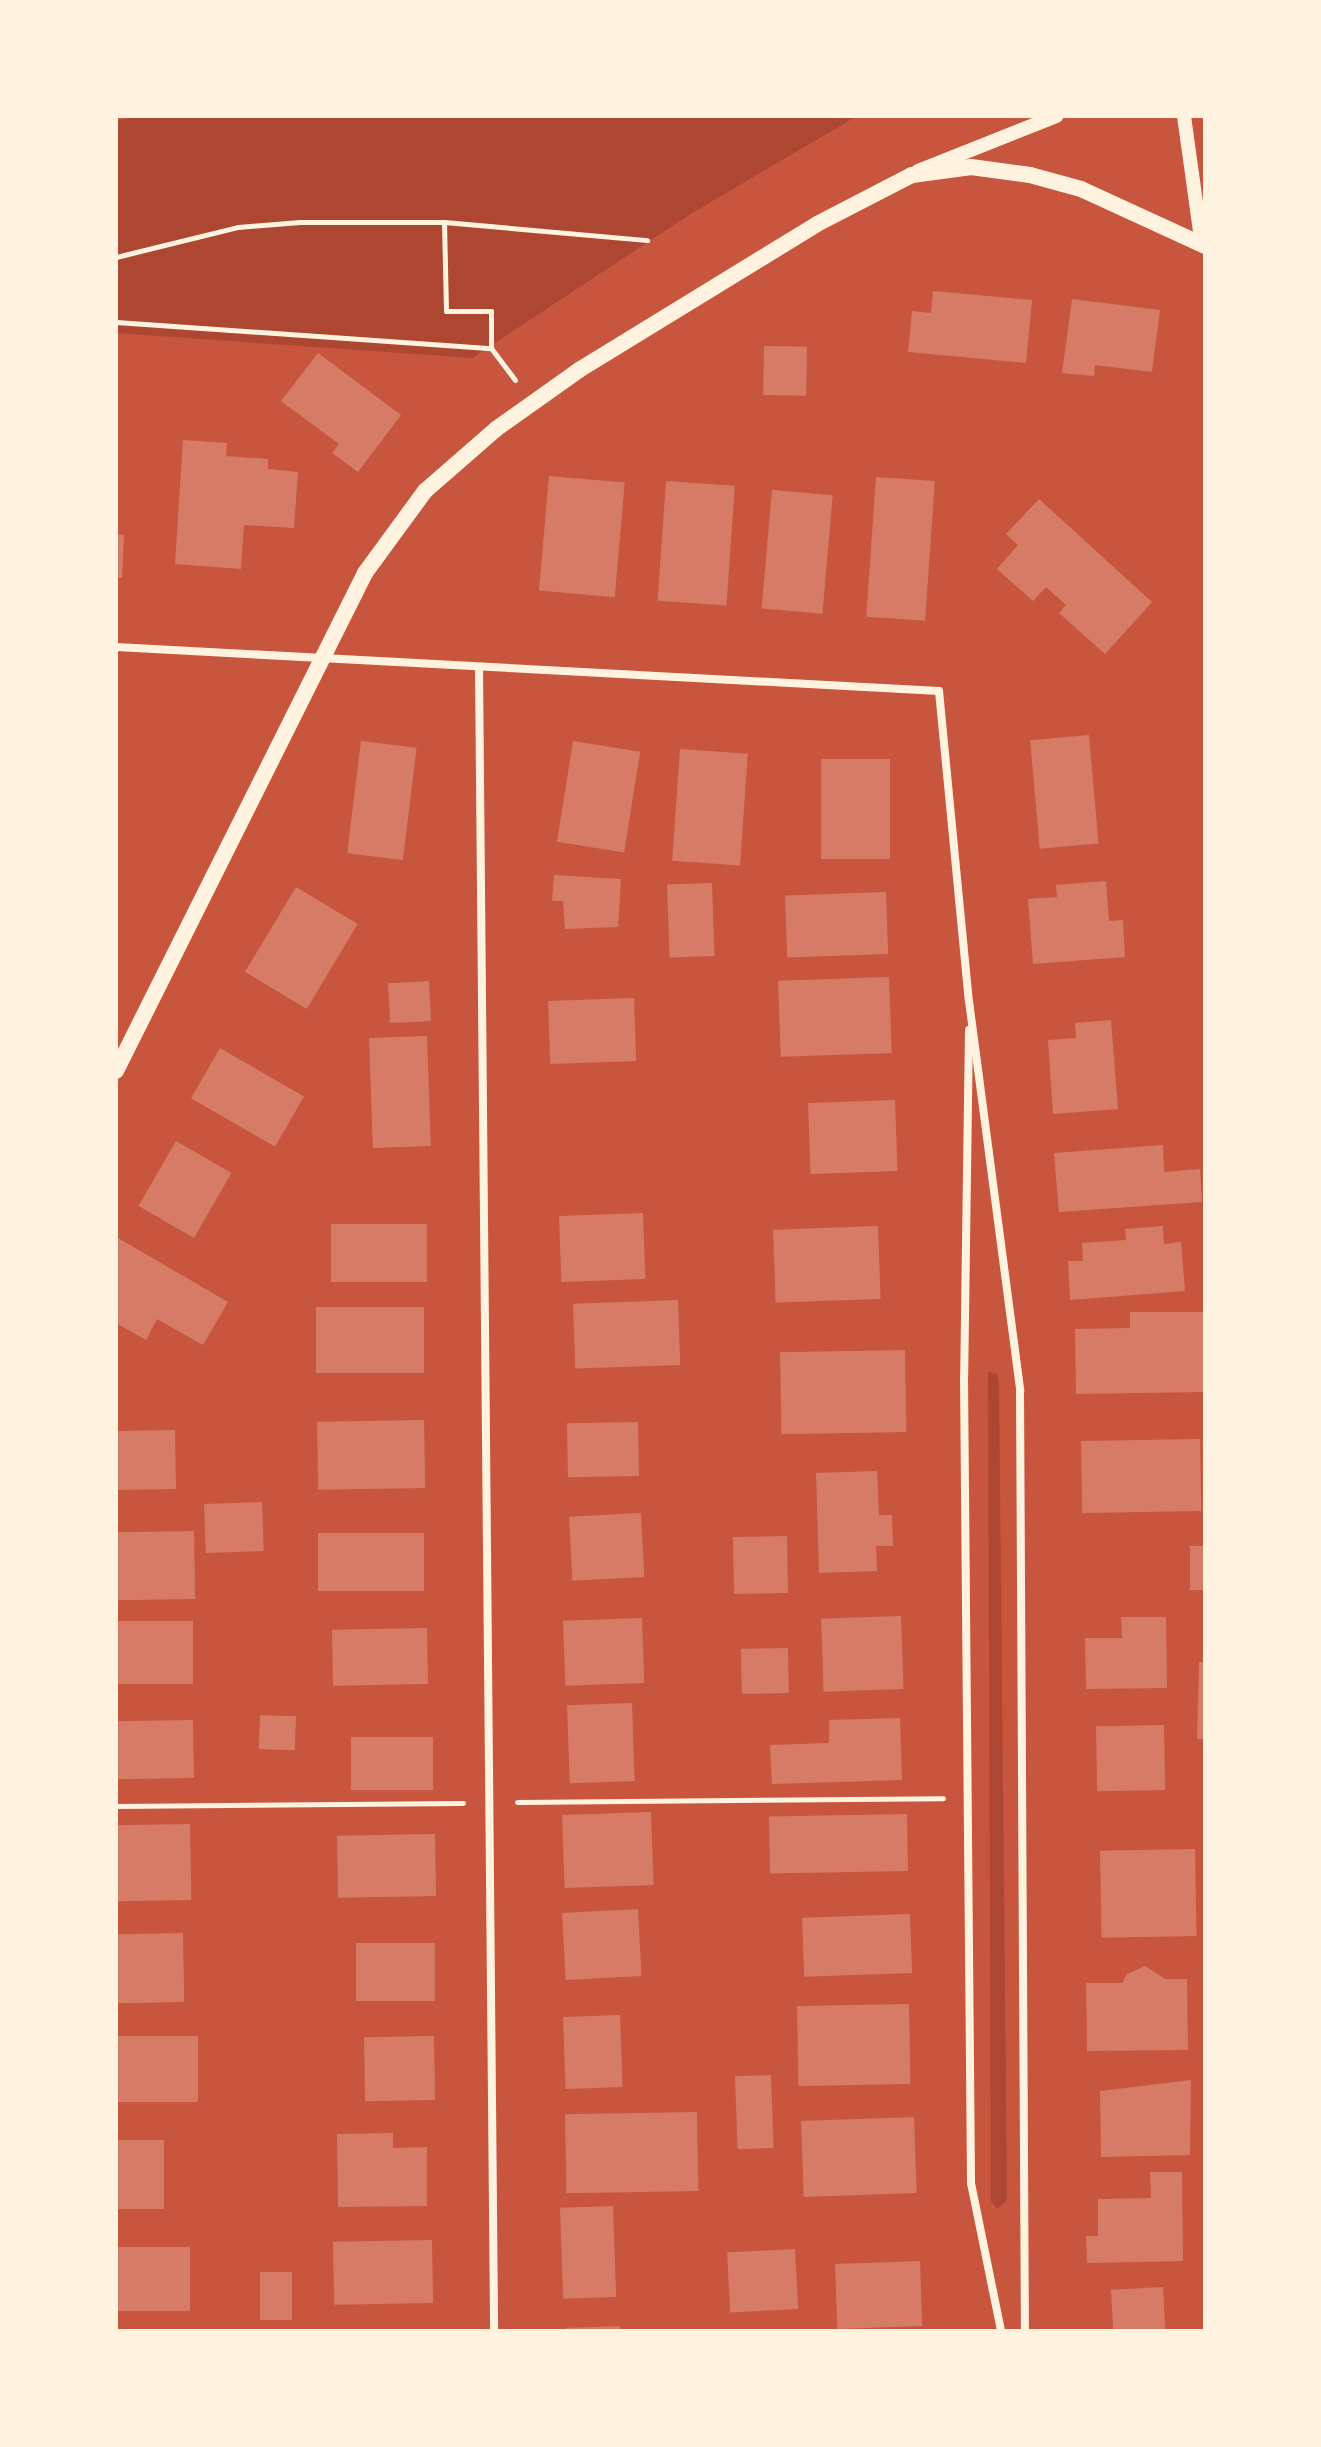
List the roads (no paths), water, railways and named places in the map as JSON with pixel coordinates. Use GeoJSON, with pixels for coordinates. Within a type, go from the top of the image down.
{"type":"FeatureCollection","features":[{"type":"Feature","properties":{"kind":"main road"},"geometry":{"type":"LineString","coordinates":[[116,1071],[323,658],[392,529],[441,474],[512,417],[891,181],[951,168],[1019,172],[1081,189],[1204,246]]}},
{"type":"Feature","properties":{"kind":"street"},"geometry":{"type":"LineString","coordinates":[[891,181],[1056,116]]}},
{"type":"Feature","properties":{"kind":"street"},"geometry":{"type":"LineString","coordinates":[[1184,116],[1204,246]]}},
{"type":"Feature","properties":{"kind":"street"},"geometry":{"type":"LineString","coordinates":[[116,647],[939,691],[969,1001],[1020,1391],[1025,2331]]}},
{"type":"Feature","properties":{"kind":"street"},"geometry":{"type":"LineString","coordinates":[[479,667],[494,2331]]}},
{"type":"Feature","properties":{"kind":"street"},"geometry":{"type":"LineString","coordinates":[[969,1001],[964,1377],[971,2192],[1001,2331]]}}]}
